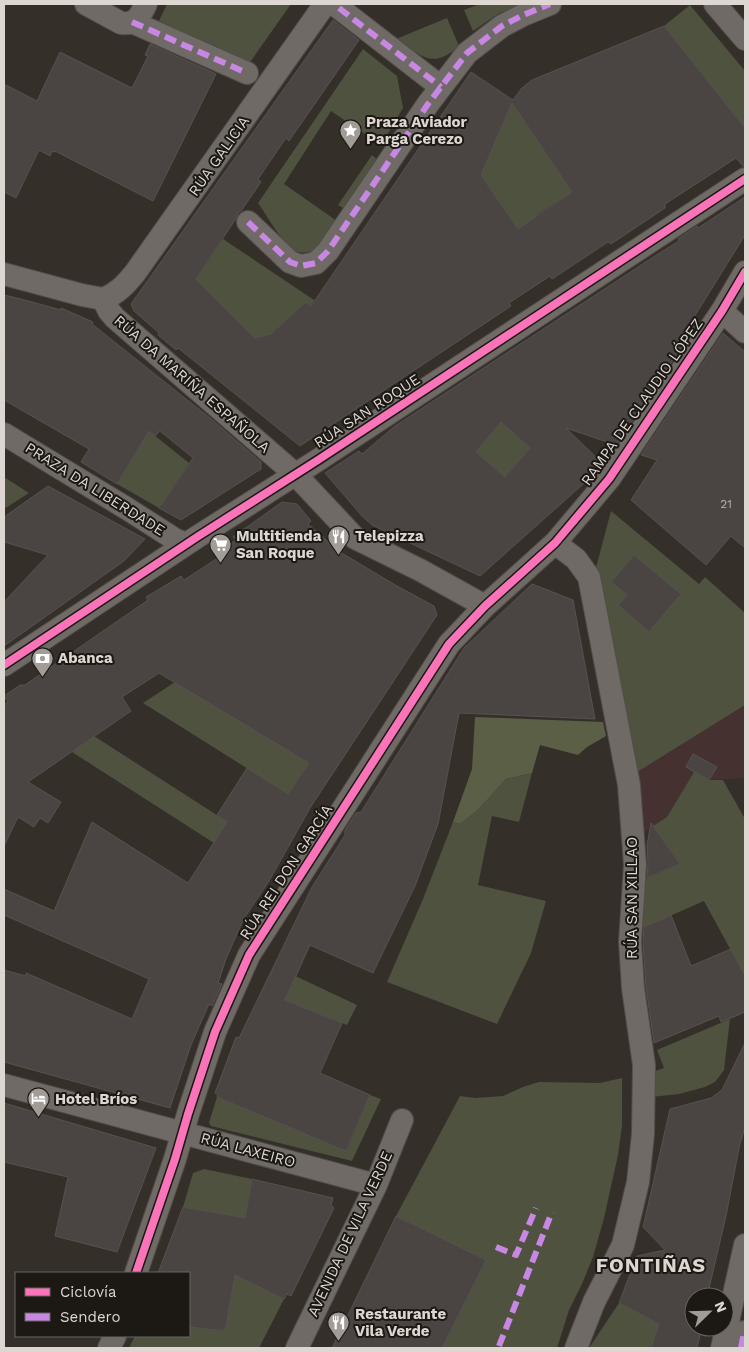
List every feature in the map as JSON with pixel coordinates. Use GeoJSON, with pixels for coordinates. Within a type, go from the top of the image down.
{"type":"FeatureCollection","features":[{"type":"Feature","properties":{"kind":"street"},"geometry":{"type":"LineString","coordinates":[[86,4],[121,23],[127,24],[140,16],[146,4]]}},
{"type":"Feature","properties":{"kind":"street"},"geometry":{"type":"LineString","coordinates":[[248,222],[290,262],[301,266],[316,263],[328,250],[428,104],[467,53],[502,26],[550,4]]}},
{"type":"Feature","properties":{"kind":"street"},"geometry":{"type":"LineString","coordinates":[[715,4],[745,39]]}},
{"type":"Feature","properties":{"kind":"street"},"geometry":{"type":"LineString","coordinates":[[332,6],[441,87]]}},
{"type":"Feature","properties":{"kind":"street","name":"RÚA GALICIA"},"geometry":{"type":"LineString","coordinates":[[103,300],[120,290],[136,274],[332,6]]}},
{"type":"Feature","properties":{"kind":"street"},"geometry":{"type":"LineString","coordinates":[[132,22],[247,73]]}},
{"type":"Feature","properties":{"kind":"street","name":"RÚA SAN ROQUE"},"geometry":{"type":"LineString","coordinates":[[4,665],[745,179]]}},
{"type":"Feature","properties":{"kind":"street","name":"RAMPA DE CLAUDIO LÓPEZ"},"geometry":{"type":"LineString","coordinates":[[555,543],[609,479],[722,311],[745,272]]}},
{"type":"Feature","properties":{"kind":"street","name":"RÚA DA MARIÑA ESPAÑOLA"},"geometry":{"type":"LineString","coordinates":[[4,274],[103,300],[115,318],[295,474],[354,538],[420,570],[485,606]]}},
{"type":"Feature","properties":{"kind":"street"},"geometry":{"type":"LineString","coordinates":[[722,311],[745,332]]}},
{"type":"Feature","properties":{"kind":"street","name":"PRAZA DA LIBERDADE"},"geometry":{"type":"LineString","coordinates":[[4,434],[176,540],[186,544]]}},
{"type":"Feature","properties":{"kind":"street","name":"RÚA REI DON GARCÍA"},"geometry":{"type":"LineString","coordinates":[[136,1272],[215,1032],[249,955],[449,644],[485,606],[555,543]]}},
{"type":"Feature","properties":{"kind":"street","name":"RÚA SAN XILLAO"},"geometry":{"type":"LineString","coordinates":[[555,543],[576,559],[589,577],[629,785],[635,865],[630,942],[633,988],[644,1065],[643,1134],[638,1182],[623,1245],[594,1302],[576,1348]]}},
{"type":"Feature","properties":{"kind":"street","name":"RÚA LAXEIRO"},"geometry":{"type":"LineString","coordinates":[[4,1085],[376,1185]]}},
{"type":"Feature","properties":{"kind":"street","name":"AVENIDA DE VILA VERDE"},"geometry":{"type":"LineString","coordinates":[[297,1348],[376,1185],[402,1120]]}},
{"type":"Feature","properties":{"kind":"street"},"geometry":{"type":"LineString","coordinates":[[722,1348],[739,1300],[745,1245]]}},
{"type":"Feature","properties":{"kind":"shaded area"},"geometry":{"type":"Polygon","coordinates":[[[745,705],[745,778],[709,780],[694,772],[667,817],[636,838],[634,774],[745,705]]]}},
{"type":"Feature","properties":{"kind":"green space"},"geometry":{"type":"Polygon","coordinates":[[[167,4],[291,4],[246,68],[157,25],[167,4]]]}},
{"type":"Feature","properties":{"kind":"green space"},"geometry":{"type":"Polygon","coordinates":[[[480,4],[521,4],[498,14],[473,31],[464,10],[480,4]]]}},
{"type":"Feature","properties":{"kind":"green space"},"geometry":{"type":"Polygon","coordinates":[[[690,5],[745,71],[745,128],[664,26],[690,5]]]}},
{"type":"Feature","properties":{"kind":"green space"},"geometry":{"type":"Polygon","coordinates":[[[447,18],[459,46],[442,57],[427,58],[396,39],[447,18]]]}},
{"type":"Feature","properties":{"kind":"green space"},"geometry":{"type":"Polygon","coordinates":[[[363,49],[397,76],[403,108],[381,145],[331,111],[284,184],[337,221],[314,251],[297,252],[286,243],[258,203],[363,49]]]}},
{"type":"Feature","properties":{"kind":"green space"},"geometry":{"type":"Polygon","coordinates":[[[512,103],[572,192],[537,215],[548,232],[521,234],[480,174],[512,103]]]}},
{"type":"Feature","properties":{"kind":"green space"},"geometry":{"type":"Polygon","coordinates":[[[372,155],[378,160],[345,209],[338,205],[372,155]]]}},
{"type":"Feature","properties":{"kind":"green space"},"geometry":{"type":"Polygon","coordinates":[[[223,239],[314,300],[311,306],[306,302],[271,334],[293,387],[196,279],[223,239]]]}},
{"type":"Feature","properties":{"kind":"green space"},"geometry":{"type":"Polygon","coordinates":[[[542,404],[530,448],[505,477],[473,450],[501,422],[542,404]]]}},
{"type":"Feature","properties":{"kind":"green space"},"geometry":{"type":"Polygon","coordinates":[[[149,431],[189,463],[159,508],[117,484],[149,431]]]}},
{"type":"Feature","properties":{"kind":"green space"},"geometry":{"type":"Polygon","coordinates":[[[4,477],[29,493],[4,509],[4,477]]]}},
{"type":"Feature","properties":{"kind":"green space"},"geometry":{"type":"Polygon","coordinates":[[[611,511],[699,584],[705,577],[745,613],[745,705],[634,774],[594,575],[611,511]]]}},
{"type":"Feature","properties":{"kind":"green space"},"geometry":{"type":"Polygon","coordinates":[[[175,682],[309,763],[288,794],[143,703],[175,682]]]}},
{"type":"Feature","properties":{"kind":"green space"},"geometry":{"type":"Polygon","coordinates":[[[475,717],[603,722],[606,736],[587,747],[578,755],[540,745],[532,773],[506,779],[478,810],[460,824],[453,822],[472,769],[475,717]]]}},
{"type":"Feature","properties":{"kind":"green space"},"geometry":{"type":"Polygon","coordinates":[[[94,736],[282,857],[214,843],[72,752],[94,736]]]}},
{"type":"Feature","properties":{"kind":"green space"},"geometry":{"type":"Polygon","coordinates":[[[694,772],[709,780],[723,780],[745,819],[745,981],[738,985],[745,993],[745,1002],[742,1012],[732,1018],[726,1003],[721,975],[740,967],[704,901],[640,929],[641,881],[680,864],[653,826],[667,817],[694,772]]]}},
{"type":"Feature","properties":{"kind":"green space"},"geometry":{"type":"Polygon","coordinates":[[[532,773],[519,822],[492,816],[478,885],[546,901],[531,953],[497,1024],[387,982],[423,899],[453,822],[460,824],[478,810],[506,779],[532,773]]]}},
{"type":"Feature","properties":{"kind":"green space"},"geometry":{"type":"Polygon","coordinates":[[[274,966],[357,1005],[347,1025],[262,991],[274,966]]]}},
{"type":"Feature","properties":{"kind":"green space"},"geometry":{"type":"Polygon","coordinates":[[[730,1019],[724,1070],[715,1082],[705,1087],[679,1094],[651,1097],[650,1073],[664,1068],[657,1050],[730,1019]]]}},
{"type":"Feature","properties":{"kind":"green space"},"geometry":{"type":"Polygon","coordinates":[[[622,1078],[622,1126],[618,1155],[604,1218],[593,1257],[569,1310],[557,1348],[442,1348],[486,1260],[396,1216],[460,1096],[475,1098],[503,1096],[539,1082],[600,1083],[622,1078]]]}},
{"type":"Feature","properties":{"kind":"green space"},"geometry":{"type":"Polygon","coordinates":[[[370,1095],[381,1099],[352,1161],[211,1126],[209,1123],[217,1097],[347,1150],[370,1095]]]}},
{"type":"Feature","properties":{"kind":"green space"},"geometry":{"type":"Polygon","coordinates":[[[204,1169],[252,1179],[245,1218],[183,1207],[193,1173],[204,1169]]]}},
{"type":"Feature","properties":{"kind":"green space"},"geometry":{"type":"Polygon","coordinates":[[[235,1275],[284,1299],[259,1348],[129,1348],[134,1337],[190,1337],[190,1327],[225,1331],[235,1275]]]}},
{"type":"Feature","properties":{"kind":"green space"},"geometry":{"type":"Polygon","coordinates":[[[619,1303],[659,1324],[651,1348],[589,1348],[619,1303]]]}},
{"type":"Feature","properties":{"kind":"building"},"geometry":{"type":"Polygon","coordinates":[[[333,20],[359,40],[289,141],[286,138],[258,179],[261,182],[238,213],[196,279],[255,338],[271,334],[306,302],[311,306],[471,72],[513,100],[522,88],[532,80],[664,26],[745,128],[745,166],[736,158],[665,204],[665,208],[611,244],[608,242],[552,279],[550,276],[509,303],[511,306],[300,446],[178,348],[176,350],[158,335],[159,333],[134,311],[131,304],[333,20]],[[512,103],[481,175],[518,229],[572,192],[512,103]]]}},
{"type":"Feature","properties":{"kind":"building"},"geometry":{"type":"Polygon","coordinates":[[[150,44],[216,74],[153,201],[55,151],[52,151],[50,156],[39,150],[16,198],[4,192],[4,84],[37,101],[60,52],[132,88],[148,56],[145,55],[150,44]]]}},
{"type":"Feature","properties":{"kind":"building"},"geometry":{"type":"Polygon","coordinates":[[[745,197],[745,235],[691,322],[696,326],[616,445],[566,428],[603,464],[599,470],[480,576],[372,525],[325,473],[359,451],[362,454],[395,426],[679,241],[678,239],[697,226],[698,228],[745,197]],[[501,422],[476,452],[505,477],[530,448],[501,422]]]}},
{"type":"Feature","properties":{"kind":"building"},"geometry":{"type":"Polygon","coordinates":[[[4,295],[61,310],[61,308],[93,322],[92,324],[210,418],[261,462],[261,469],[181,520],[159,508],[193,458],[160,431],[155,436],[149,431],[117,484],[81,462],[89,449],[4,400],[4,295]]]}},
{"type":"Feature","properties":{"kind":"building"},"geometry":{"type":"Polygon","coordinates":[[[723,333],[745,352],[745,548],[731,536],[706,565],[631,500],[657,460],[641,455],[723,333]]]}},
{"type":"Feature","properties":{"kind":"building"},"geometry":{"type":"Polygon","coordinates":[[[48,486],[145,539],[124,561],[4,646],[4,602],[48,555],[4,542],[4,517],[48,486]]]}},
{"type":"Feature","properties":{"kind":"building"},"geometry":{"type":"Polygon","coordinates":[[[282,502],[297,504],[311,521],[308,524],[340,552],[434,606],[437,615],[310,808],[269,881],[243,920],[218,983],[222,984],[212,1006],[209,1004],[191,1045],[170,1108],[4,1062],[4,970],[26,976],[26,973],[132,1019],[149,979],[4,915],[4,889],[54,911],[92,822],[188,883],[227,822],[217,815],[247,768],[288,794],[309,763],[159,673],[122,697],[131,711],[28,782],[61,802],[48,823],[40,818],[34,827],[18,817],[4,846],[4,705],[8,702],[4,696],[20,685],[25,685],[148,600],[146,597],[181,576],[184,580],[224,554],[221,550],[236,540],[233,537],[282,502]]]}},
{"type":"Feature","properties":{"kind":"building"},"geometry":{"type":"Polygon","coordinates":[[[634,555],[681,594],[649,632],[618,605],[627,595],[611,582],[634,555]]]}},
{"type":"Feature","properties":{"kind":"building"},"geometry":{"type":"Polygon","coordinates":[[[532,584],[573,600],[595,719],[459,713],[438,824],[415,886],[373,973],[310,945],[285,1000],[342,1023],[320,1073],[370,1095],[346,1151],[217,1097],[218,1095],[215,1093],[236,1037],[239,1038],[312,887],[345,835],[345,830],[356,813],[361,812],[464,648],[532,584]]]}},
{"type":"Feature","properties":{"kind":"building"},"geometry":{"type":"Polygon","coordinates":[[[693,754],[717,767],[709,780],[686,767],[693,754]]]}},
{"type":"Feature","properties":{"kind":"building"},"geometry":{"type":"Polygon","coordinates":[[[651,823],[680,864],[647,878],[647,846],[651,823]]]}},
{"type":"Feature","properties":{"kind":"building"},"geometry":{"type":"Polygon","coordinates":[[[671,915],[691,966],[731,949],[745,976],[745,1012],[721,1022],[719,1016],[654,1043],[646,987],[644,927],[671,915]]]}},
{"type":"Feature","properties":{"kind":"building"},"geometry":{"type":"Polygon","coordinates":[[[745,1043],[745,1128],[740,1143],[726,1216],[709,1287],[684,1287],[684,1337],[700,1337],[697,1348],[651,1348],[659,1324],[619,1303],[637,1256],[665,1250],[643,1227],[670,1109],[711,1098],[722,1090],[745,1043]]]}},
{"type":"Feature","properties":{"kind":"building"},"geometry":{"type":"Polygon","coordinates":[[[4,1103],[156,1148],[117,1252],[55,1236],[68,1177],[4,1162],[4,1103]]]}},
{"type":"Feature","properties":{"kind":"building"},"geometry":{"type":"Polygon","coordinates":[[[252,1179],[333,1198],[331,1205],[334,1208],[291,1296],[287,1294],[284,1299],[235,1275],[225,1331],[190,1327],[190,1272],[158,1272],[183,1207],[245,1218],[252,1179]]]}},
{"type":"Feature","properties":{"kind":"building"},"geometry":{"type":"Polygon","coordinates":[[[396,1216],[486,1260],[442,1348],[332,1348],[396,1216]]]}},
{"type":"Feature","properties":{"kind":"marked path"},"geometry":{"type":"LineString","coordinates":[[248,222],[290,262],[301,266],[316,263],[328,251],[428,104],[467,53],[502,26],[550,4]]}},
{"type":"Feature","properties":{"kind":"marked path"},"geometry":{"type":"LineString","coordinates":[[339,8],[441,87]]}},
{"type":"Feature","properties":{"kind":"marked path"},"geometry":{"type":"LineString","coordinates":[[132,22],[247,73]]}},
{"type":"Feature","properties":{"kind":"marked path"},"geometry":{"type":"LineString","coordinates":[[496,1247],[516,1255],[536,1208]]}},
{"type":"Feature","properties":{"kind":"marked path"},"geometry":{"type":"LineString","coordinates":[[499,1346],[552,1212]]}},
{"type":"Feature","properties":{"kind":"marked path"},"geometry":{"type":"LineString","coordinates":[[741,1348],[744,1332]]}},
{"type":"Feature","properties":{"kind":"cycle path"},"geometry":{"type":"LineString","coordinates":[[4,665],[745,179]]}},
{"type":"Feature","properties":{"kind":"cycle path"},"geometry":{"type":"LineString","coordinates":[[136,1272],[175,1159],[215,1032],[249,955],[449,644],[485,606],[555,543],[609,479],[722,311],[745,272]]}},
{"type":"Feature","properties":{"kind":"place","name":"Praza Aviador Parga Cerezo"},"geometry":{"type":"Point","coordinates":[350,150]}},
{"type":"Feature","properties":{"kind":"place","name":"Telepizza"},"geometry":{"type":"Point","coordinates":[339,555]}},
{"type":"Feature","properties":{"kind":"place","name":"Multitienda San Roque"},"geometry":{"type":"Point","coordinates":[220,564]}},
{"type":"Feature","properties":{"kind":"place","name":"Abanca"},"geometry":{"type":"Point","coordinates":[42,677]}},
{"type":"Feature","properties":{"kind":"place","name":"Hotel Bríos"},"geometry":{"type":"Point","coordinates":[39,1118]}},
{"type":"Feature","properties":{"kind":"place","name":"Restaurante Vila Verde"},"geometry":{"type":"Point","coordinates":[339,1342]}},
{"type":"Feature","properties":{"kind":"district","name":"FONTIÑAS"},"geometry":{"type":"Point","coordinates":[651,1265]}}]}
